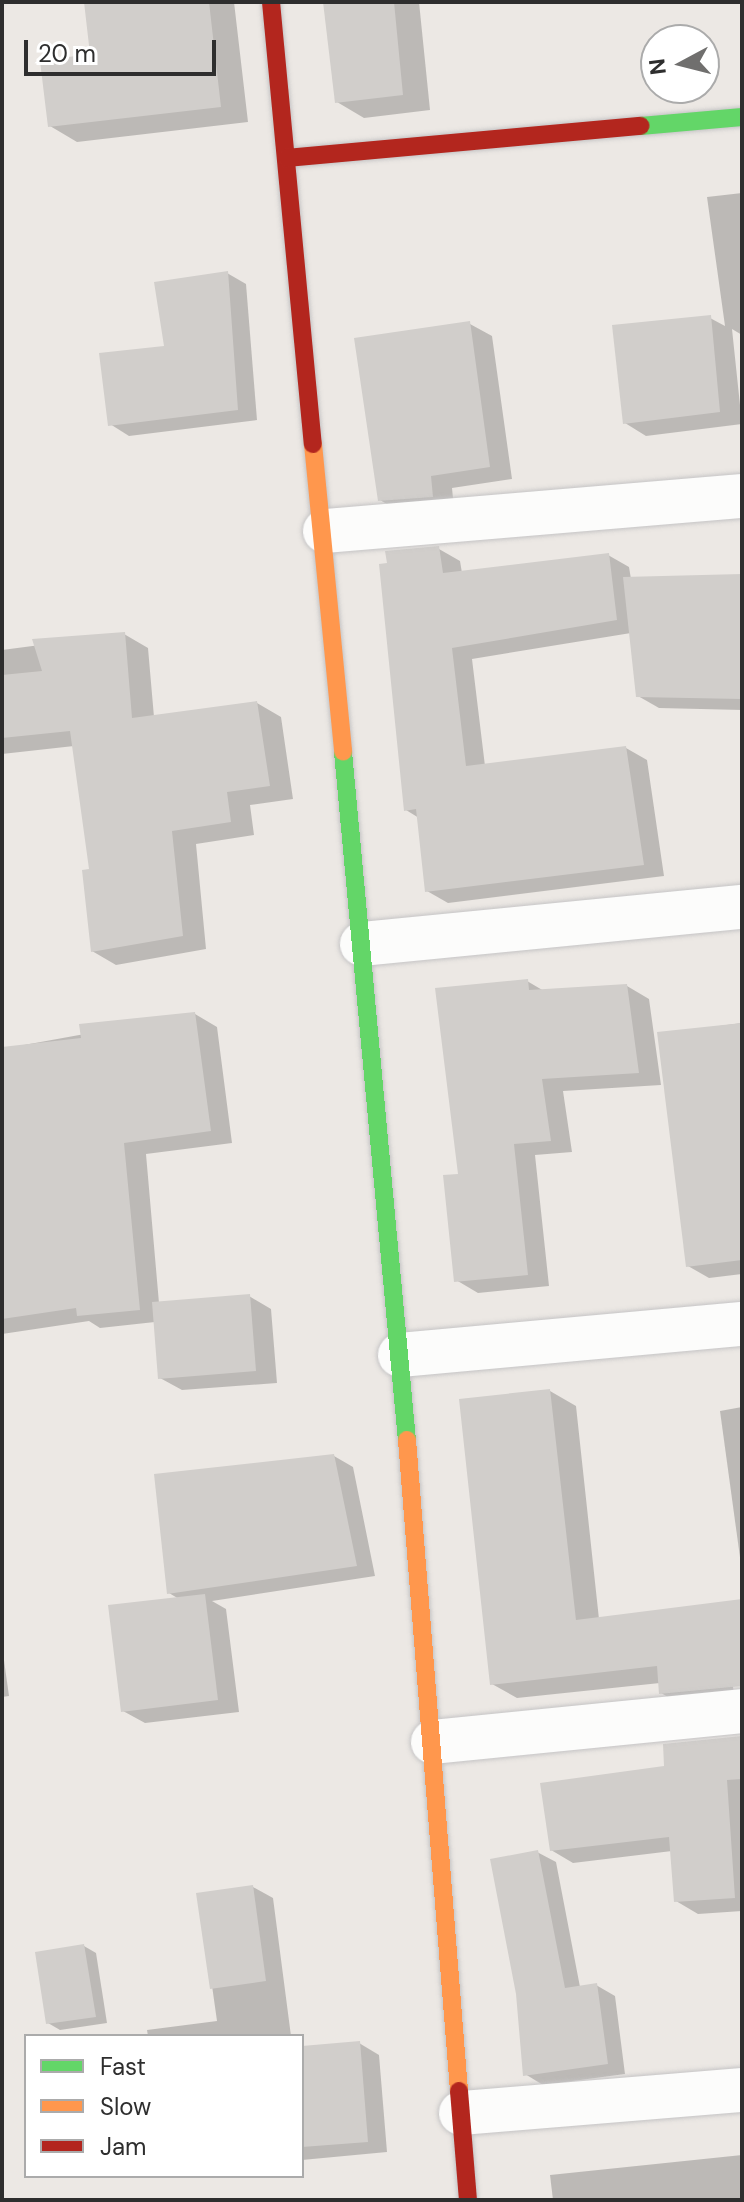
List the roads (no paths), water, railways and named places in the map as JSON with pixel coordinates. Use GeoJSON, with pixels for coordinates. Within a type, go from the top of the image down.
{"type":"FeatureCollection","features":[{"type":"Feature","properties":{"kind":"street"},"geometry":{"type":"LineString","coordinates":[[271,2],[325,531],[400,1355],[468,2200]]}},
{"type":"Feature","properties":{"kind":"street"},"geometry":{"type":"LineString","coordinates":[[287,158],[742,117]]}},
{"type":"Feature","properties":{"kind":"street"},"geometry":{"type":"LineString","coordinates":[[325,531],[742,496]]}},
{"type":"Feature","properties":{"kind":"street"},"geometry":{"type":"LineString","coordinates":[[362,944],[742,907]]}},
{"type":"Feature","properties":{"kind":"street"},"geometry":{"type":"LineString","coordinates":[[400,1355],[742,1324]]}},
{"type":"Feature","properties":{"kind":"street"},"geometry":{"type":"LineString","coordinates":[[433,1742],[742,1711]]}},
{"type":"Feature","properties":{"kind":"street"},"geometry":{"type":"LineString","coordinates":[[461,2113],[742,2090]]}}]}
